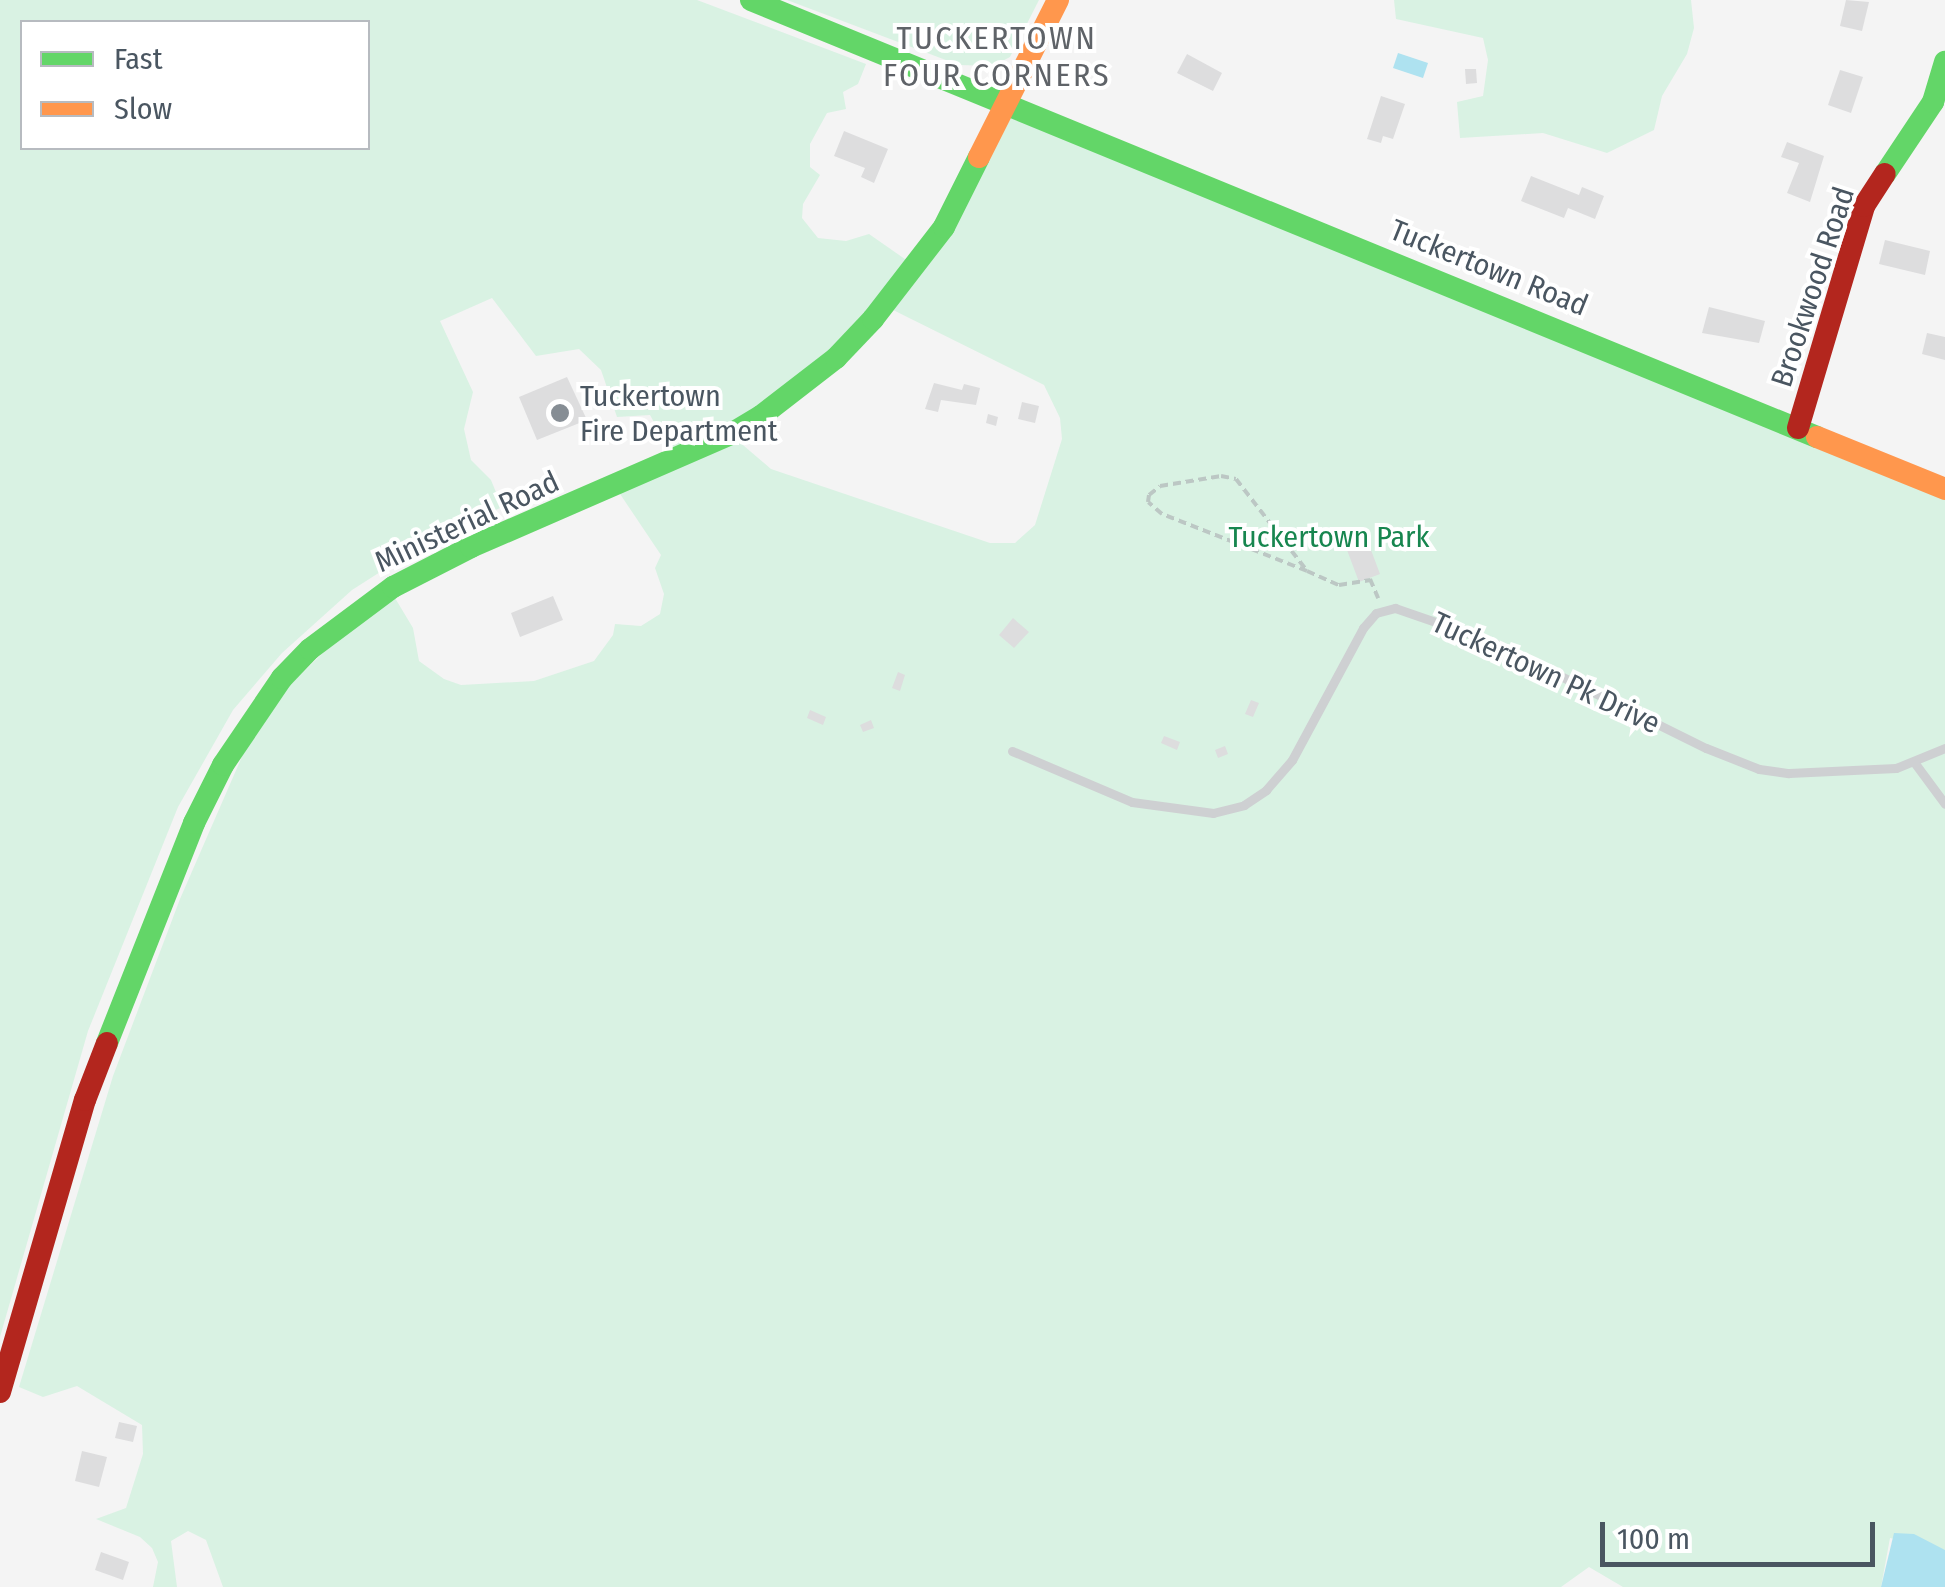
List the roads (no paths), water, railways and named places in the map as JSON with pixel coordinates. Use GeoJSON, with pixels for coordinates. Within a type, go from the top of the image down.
{"type":"FeatureCollection","features":[{"type":"Feature","properties":{"kind":"main road","name":"Tuckertown Road"},"geometry":{"type":"LineString","coordinates":[[751,0],[1945,489]]}},
{"type":"Feature","properties":{"kind":"main road","name":"Ministerial Road"},"geometry":{"type":"LineString","coordinates":[[0,1392],[86,1100],[194,823],[230,753],[282,678],[310,649],[392,587],[471,547],[730,434],[812,379],[872,319],[944,226],[1058,0]]}},
{"type":"Feature","properties":{"kind":"main road","name":"Brookwood Road"},"geometry":{"type":"LineString","coordinates":[[1798,428],[1864,206],[1933,102],[1945,62]]}},
{"type":"Feature","properties":{"kind":"lane","name":"Tuckertown Pk Drive"},"geometry":{"type":"LineString","coordinates":[[1012,752],[1132,802],[1212,813],[1244,805],[1281,776],[1352,642],[1376,613],[1384,611],[1410,612],[1488,640],[1706,748],[1759,768],[1790,773],[1850,772],[1914,762],[1945,748]]}},
{"type":"Feature","properties":{"kind":"lane"},"geometry":{"type":"LineString","coordinates":[[1914,762],[1945,804]]}},
{"type":"Feature","properties":{"kind":"water"},"geometry":{"type":"Polygon","coordinates":[[[1398,53],[1428,63],[1423,78],[1393,68],[1398,53]]]}},
{"type":"Feature","properties":{"kind":"water"},"geometry":{"type":"Polygon","coordinates":[[[1894,1533],[1914,1534],[1945,1550],[1945,1587],[1881,1587],[1894,1533]]]}},
{"type":"Feature","properties":{"kind":"place","name":"Tuckertown Fire Department"},"geometry":{"type":"Point","coordinates":[560,413]}},
{"type":"Feature","properties":{"kind":"district","name":"TUCKERTOWN FOUR CORNERS"},"geometry":{"type":"Point","coordinates":[997,58]}},
{"type":"Feature","properties":{"kind":"park label","name":"Tuckertown Park"},"geometry":{"type":"Point","coordinates":[1329,537]}}]}
